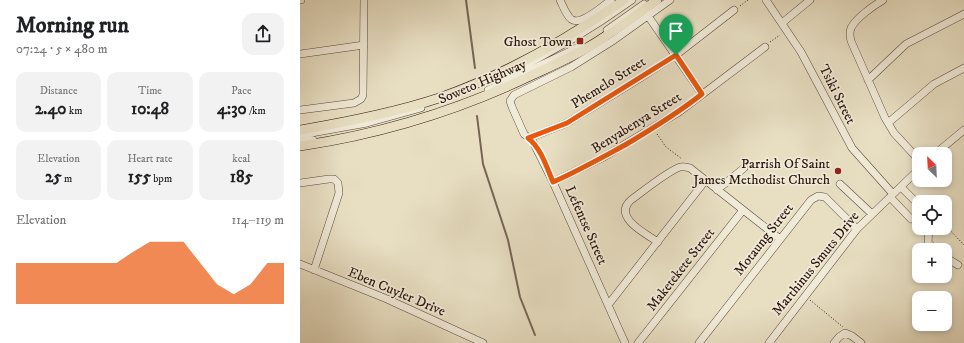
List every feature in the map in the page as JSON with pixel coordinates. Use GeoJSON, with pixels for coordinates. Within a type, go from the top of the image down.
{"type":"FeatureCollection","features":[{"type":"Feature","properties":{"kind":"main road","name":"Soweto Highway"},"geometry":{"type":"LineString","coordinates":[[300,130],[372,117],[440,97],[487,78],[546,50],[624,0]]}},
{"type":"Feature","properties":{"kind":"main road","name":"Soweto Highway"},"geometry":{"type":"LineString","coordinates":[[300,146],[373,133],[421,120],[475,101],[568,59],[646,13],[657,0]]}},
{"type":"Feature","properties":{"kind":"street"},"geometry":{"type":"LineString","coordinates":[[300,110],[354,103],[361,99],[363,95],[364,0]]}},
{"type":"Feature","properties":{"kind":"street"},"geometry":{"type":"LineString","coordinates":[[560,0],[570,18],[574,21],[583,20],[611,0]]}},
{"type":"Feature","properties":{"kind":"street","name":"Soweto Highway"},"geometry":{"type":"LineString","coordinates":[[300,135],[345,128],[402,114],[471,90],[522,68],[553,51],[583,34],[632,0]]}},
{"type":"Feature","properties":{"kind":"street","name":"Soweto Highway"},"geometry":{"type":"LineString","coordinates":[[300,141],[362,131],[405,120],[451,105],[577,48],[607,30],[649,0]]}},
{"type":"Feature","properties":{"kind":"street"},"geometry":{"type":"LineString","coordinates":[[670,0],[646,13],[702,94]]}},
{"type":"Feature","properties":{"kind":"street","name":"Tsiki Street"},"geometry":{"type":"LineString","coordinates":[[766,0],[808,63],[852,148],[911,218]]}},
{"type":"Feature","properties":{"kind":"street"},"geometry":{"type":"LineString","coordinates":[[782,23],[810,0]]}},
{"type":"Feature","properties":{"kind":"street"},"geometry":{"type":"LineString","coordinates":[[883,0],[856,22],[851,28],[849,34],[888,123],[912,152]]}},
{"type":"Feature","properties":{"kind":"street","name":"Phemelo Street"},"geometry":{"type":"LineString","coordinates":[[528,138],[567,123],[676,55],[734,10]]}},
{"type":"Feature","properties":{"kind":"street","name":"Lefentse Street"},"geometry":{"type":"LineString","coordinates":[[625,343],[539,152],[533,142],[524,134],[510,101],[514,95],[550,79],[614,40],[646,13]]}},
{"type":"Feature","properties":{"kind":"street"},"geometry":{"type":"LineString","coordinates":[[868,80],[906,44],[964,14]]}},
{"type":"Feature","properties":{"kind":"street"},"geometry":{"type":"LineString","coordinates":[[300,53],[364,45]]}},
{"type":"Feature","properties":{"kind":"street","name":"Benyabenya Street"},"geometry":{"type":"LineString","coordinates":[[553,182],[587,166],[679,112],[765,46]]}},
{"type":"Feature","properties":{"kind":"street"},"geometry":{"type":"LineString","coordinates":[[888,123],[934,84],[964,68]]}},
{"type":"Feature","properties":{"kind":"street"},"geometry":{"type":"LineString","coordinates":[[943,147],[964,130]]}},
{"type":"Feature","properties":{"kind":"street"},"geometry":{"type":"LineString","coordinates":[[658,242],[628,220],[625,212],[626,205],[671,172],[681,167],[690,168],[780,239]]}},
{"type":"Feature","properties":{"kind":"street"},"geometry":{"type":"LineString","coordinates":[[717,190],[744,168]]}},
{"type":"Feature","properties":{"kind":"street","name":"Marthinus Smuts Drive"},"geometry":{"type":"LineString","coordinates":[[769,343],[856,229],[912,176]]}},
{"type":"Feature","properties":{"kind":"street"},"geometry":{"type":"LineString","coordinates":[[300,183],[334,179],[339,187],[339,193],[314,270]]}},
{"type":"Feature","properties":{"kind":"street"},"geometry":{"type":"LineString","coordinates":[[608,305],[705,181]]}},
{"type":"Feature","properties":{"kind":"street"},"geometry":{"type":"LineString","coordinates":[[840,184],[872,214]]}},
{"type":"Feature","properties":{"kind":"street"},"geometry":{"type":"LineString","coordinates":[[901,187],[912,198]]}},
{"type":"Feature","properties":{"kind":"street","name":"Motaung Street"},"geometry":{"type":"LineString","coordinates":[[699,343],[808,202],[818,196],[825,197],[856,229]]}},
{"type":"Feature","properties":{"kind":"street","name":"Maketekete Street"},"geometry":{"type":"LineString","coordinates":[[638,343],[743,210]]}},
{"type":"Feature","properties":{"kind":"street"},"geometry":{"type":"LineString","coordinates":[[952,261],[958,265]]}},
{"type":"Feature","properties":{"kind":"street","name":"Eben Cuyler Drive"},"geometry":{"type":"LineString","coordinates":[[300,264],[403,306],[483,343]]}},
{"type":"Feature","properties":{"kind":"street"},"geometry":{"type":"LineString","coordinates":[[834,343],[845,333],[852,336],[860,343]]}},
{"type":"Feature","properties":{"kind":"path"},"geometry":{"type":"LineString","coordinates":[[734,10],[748,0]]}},
{"type":"Feature","properties":{"kind":"path"},"geometry":{"type":"LineString","coordinates":[[765,46],[787,30]]}},
{"type":"Feature","properties":{"kind":"path"},"geometry":{"type":"LineString","coordinates":[[653,128],[666,147],[685,162],[685,167]]}},
{"type":"Feature","properties":{"kind":"path"},"geometry":{"type":"LineString","coordinates":[[952,232],[964,245]]}},
{"type":"Feature","properties":{"kind":"path"},"geometry":{"type":"LineString","coordinates":[[805,295],[844,327],[845,333]]}},
{"type":"Feature","properties":{"kind":"waterway"},"geometry":{"type":"LineString","coordinates":[[466,0],[475,68]]}},
{"type":"Feature","properties":{"kind":"waterway"},"geometry":{"type":"LineString","coordinates":[[477,116],[483,164],[508,240],[520,297],[535,335]]}},
{"type":"Feature","properties":{"kind":"place","name":"Ghost Town"},"geometry":{"type":"Point","coordinates":[580,41]}},
{"type":"Feature","properties":{"kind":"place","name":"Parrish Of Saint James Methodist Church"},"geometry":{"type":"Point","coordinates":[838,171]}},
{"type":"Feature","properties":{"kind":"route"},"geometry":{"type":"LineString","coordinates":[[676,55],[702,94],[679,112],[642,134],[587,166],[553,182],[539,152],[533,142],[528,138],[567,123],[676,55]]}}]}
